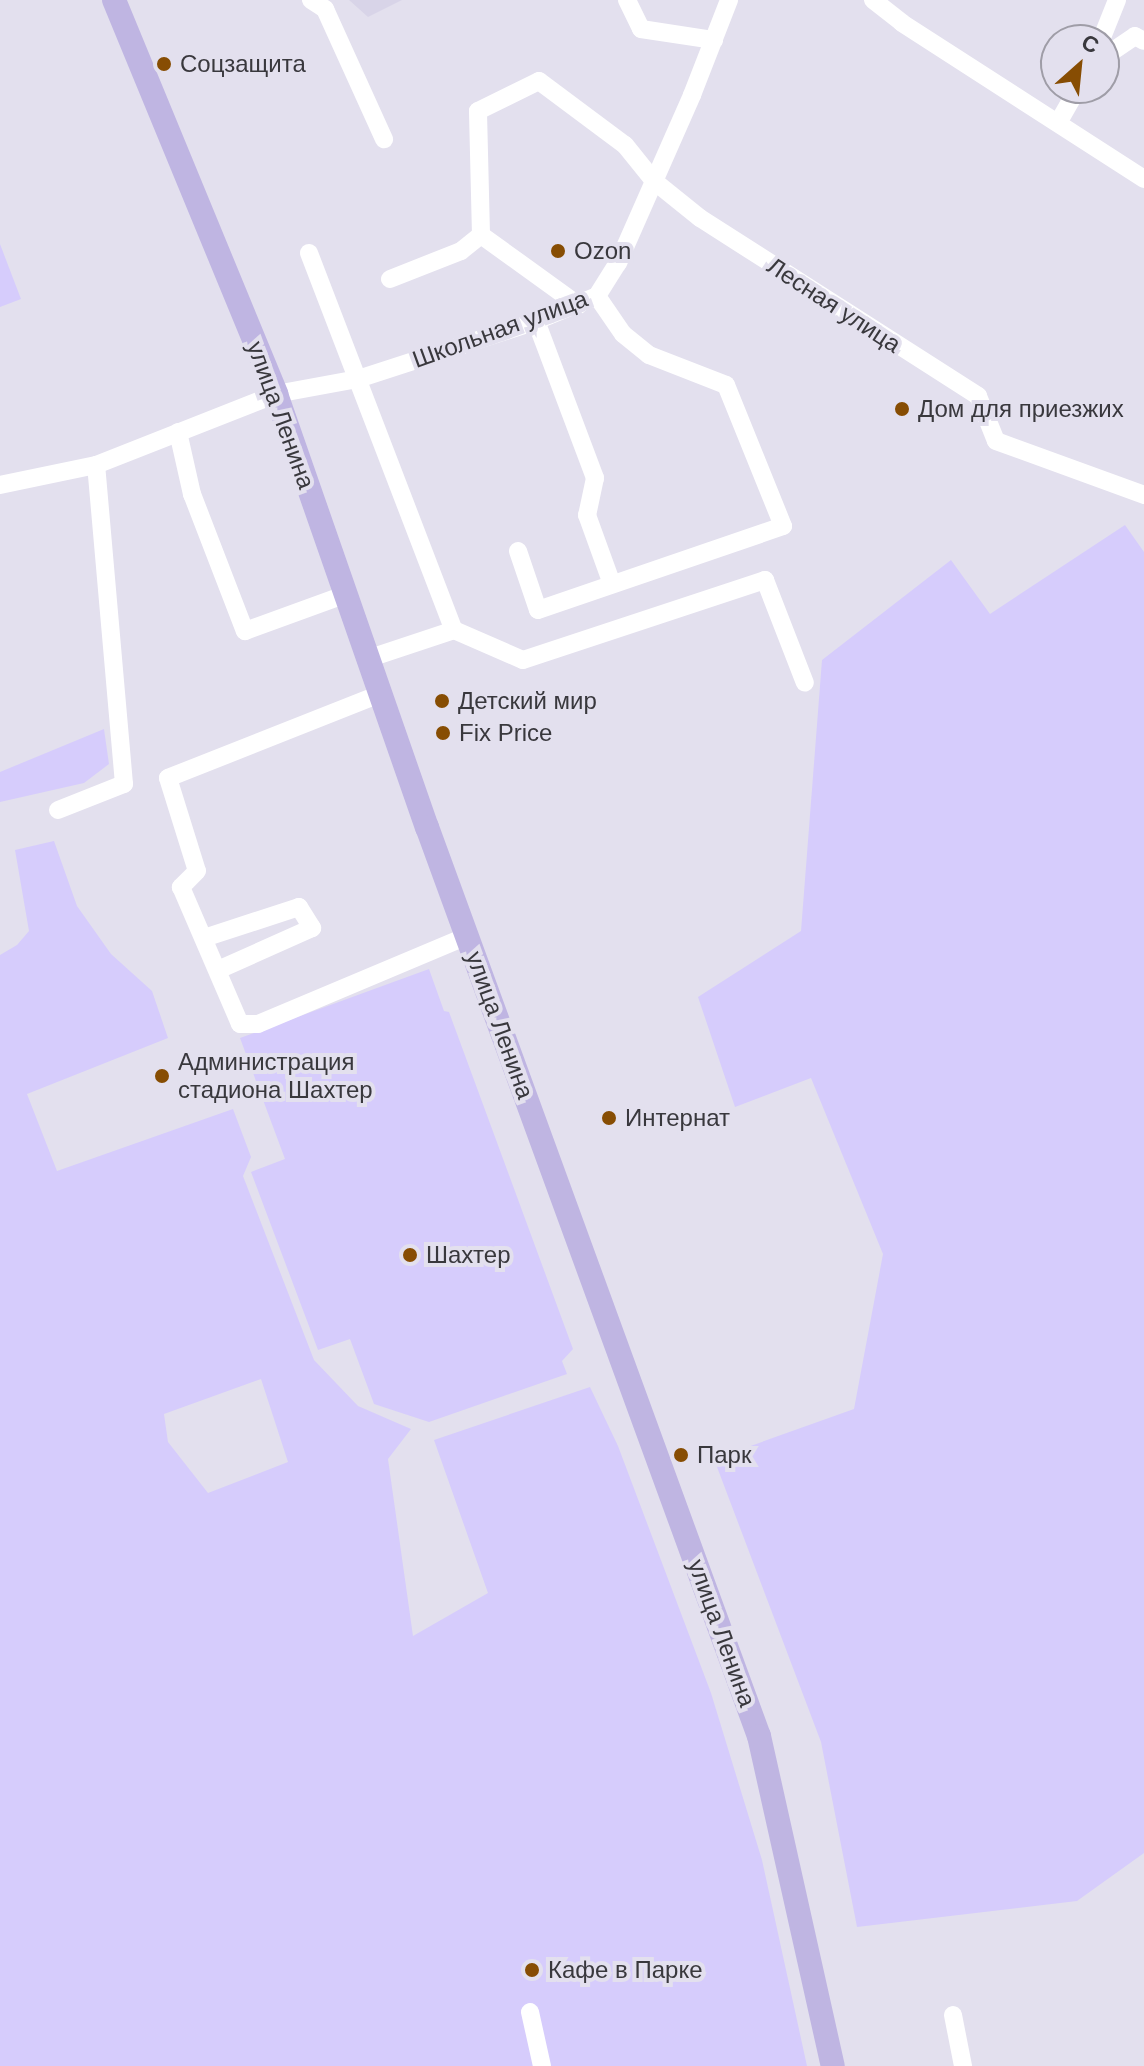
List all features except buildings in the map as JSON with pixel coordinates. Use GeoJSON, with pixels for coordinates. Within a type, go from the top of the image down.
{"type":"FeatureCollection","features":[{"type":"Feature","properties":{"kind":"main road","name":"улица Ленина"},"geometry":{"type":"LineString","coordinates":[[114,0],[276,394],[367,659],[759,1736],[833,2066]]}},
{"type":"Feature","properties":{"kind":"street"},"geometry":{"type":"LineString","coordinates":[[311,0],[325,9],[384,139]]}},
{"type":"Feature","properties":{"kind":"street"},"geometry":{"type":"LineString","coordinates":[[627,0],[641,29],[714,40]]}},
{"type":"Feature","properties":{"kind":"street","name":"Школьная улица"},"geometry":{"type":"LineString","coordinates":[[0,485],[96,465],[276,394],[358,379],[536,321],[597,296],[618,263],[729,0]]}},
{"type":"Feature","properties":{"kind":"street"},"geometry":{"type":"LineString","coordinates":[[873,0],[902,23],[1144,179]]}},
{"type":"Feature","properties":{"kind":"street"},"geometry":{"type":"LineString","coordinates":[[1107,24],[1117,0]]}},
{"type":"Feature","properties":{"kind":"street"},"geometry":{"type":"LineString","coordinates":[[1120,46],[1135,36],[1144,41]]}},
{"type":"Feature","properties":{"kind":"street"},"geometry":{"type":"LineString","coordinates":[[481,235],[478,111],[539,81],[625,145],[654,181]]}},
{"type":"Feature","properties":{"kind":"street"},"geometry":{"type":"LineString","coordinates":[[1058,123],[1069,104]]}},
{"type":"Feature","properties":{"kind":"street","name":"Лесная улица"},"geometry":{"type":"LineString","coordinates":[[654,181],[700,218],[978,396],[996,441],[1144,495]]}},
{"type":"Feature","properties":{"kind":"street"},"geometry":{"type":"LineString","coordinates":[[390,279],[461,251],[481,235]]}},
{"type":"Feature","properties":{"kind":"street"},"geometry":{"type":"LineString","coordinates":[[481,235],[578,305]]}},
{"type":"Feature","properties":{"kind":"street"},"geometry":{"type":"LineString","coordinates":[[309,253],[454,630]]}},
{"type":"Feature","properties":{"kind":"street"},"geometry":{"type":"LineString","coordinates":[[518,551],[538,610],[783,526],[726,385],[649,355],[623,334],[597,296]]}},
{"type":"Feature","properties":{"kind":"street"},"geometry":{"type":"LineString","coordinates":[[536,321],[595,478],[587,515],[612,584]]}},
{"type":"Feature","properties":{"kind":"street"},"geometry":{"type":"LineString","coordinates":[[178,432],[192,494],[245,631],[344,595]]}},
{"type":"Feature","properties":{"kind":"street"},"geometry":{"type":"LineString","coordinates":[[58,810],[124,784],[96,465]]}},
{"type":"Feature","properties":{"kind":"street"},"geometry":{"type":"LineString","coordinates":[[367,659],[454,630],[523,660],[765,580],[805,683]]}},
{"type":"Feature","properties":{"kind":"street"},"geometry":{"type":"LineString","coordinates":[[380,694],[168,778],[197,871],[181,887],[240,1024],[258,1024],[467,936]]}},
{"type":"Feature","properties":{"kind":"street"},"geometry":{"type":"LineString","coordinates":[[204,938],[299,907],[312,928],[218,970]]}},
{"type":"Feature","properties":{"kind":"street"},"geometry":{"type":"LineString","coordinates":[[530,2012],[542,2066]]}},
{"type":"Feature","properties":{"kind":"street"},"geometry":{"type":"LineString","coordinates":[[953,2015],[963,2066]]}},
{"type":"Feature","properties":{"kind":"shaded area"},"geometry":{"type":"Polygon","coordinates":[[[349,0],[402,0],[368,17],[349,0]]]}},
{"type":"Feature","properties":{"kind":"shaded area"},"geometry":{"type":"Polygon","coordinates":[[[0,244],[21,299],[0,307],[0,244]]]}},
{"type":"Feature","properties":{"kind":"shaded area"},"geometry":{"type":"Polygon","coordinates":[[[1125,525],[1144,552],[1144,1853],[1077,1901],[857,1927],[821,1742],[714,1459],[854,1409],[883,1254],[811,1078],[735,1107],[698,997],[801,931],[822,660],[951,560],[990,614],[1125,525]]]}},
{"type":"Feature","properties":{"kind":"shaded area"},"geometry":{"type":"Polygon","coordinates":[[[104,729],[109,764],[84,783],[0,802],[0,772],[104,729]]]}},
{"type":"Feature","properties":{"kind":"shaded area"},"geometry":{"type":"Polygon","coordinates":[[[54,841],[77,906],[111,954],[152,991],[168,1038],[27,1094],[57,1171],[233,1109],[251,1157],[243,1176],[314,1360],[358,1406],[411,1429],[388,1459],[413,1636],[488,1593],[434,1440],[590,1387],[618,1446],[711,1693],[762,1860],[807,2066],[0,2066],[0,955],[17,945],[29,931],[15,850],[54,841]],[[261,1379],[164,1414],[168,1442],[208,1493],[288,1462],[261,1379]]]}},
{"type":"Feature","properties":{"kind":"shaded area","name":"Шахтер"},"geometry":{"type":"Polygon","coordinates":[[[429,969],[444,1011],[449,1012],[573,1349],[562,1361],[567,1374],[429,1422],[374,1404],[350,1339],[318,1350],[251,1172],[285,1159],[240,1038],[429,969]]]}},
{"type":"Feature","properties":{"kind":"place","name":"Соцзащита"},"geometry":{"type":"Point","coordinates":[164,64]}},
{"type":"Feature","properties":{"kind":"place","name":"Ozon"},"geometry":{"type":"Point","coordinates":[558,251]}},
{"type":"Feature","properties":{"kind":"place","name":"Дом для приезжих"},"geometry":{"type":"Point","coordinates":[902,409]}},
{"type":"Feature","properties":{"kind":"place","name":"Детский мир"},"geometry":{"type":"Point","coordinates":[442,701]}},
{"type":"Feature","properties":{"kind":"place","name":"Fix Price"},"geometry":{"type":"Point","coordinates":[443,733]}},
{"type":"Feature","properties":{"kind":"place","name":"Администрация стадиона Шахтер"},"geometry":{"type":"Point","coordinates":[162,1076]}},
{"type":"Feature","properties":{"kind":"place","name":"Интернат"},"geometry":{"type":"Point","coordinates":[609,1118]}},
{"type":"Feature","properties":{"kind":"place","name":"Шахтер"},"geometry":{"type":"Point","coordinates":[410,1255]}},
{"type":"Feature","properties":{"kind":"place","name":"Парк"},"geometry":{"type":"Point","coordinates":[681,1455]}},
{"type":"Feature","properties":{"kind":"place","name":"Кафе в Парке"},"geometry":{"type":"Point","coordinates":[532,1970]}}]}
